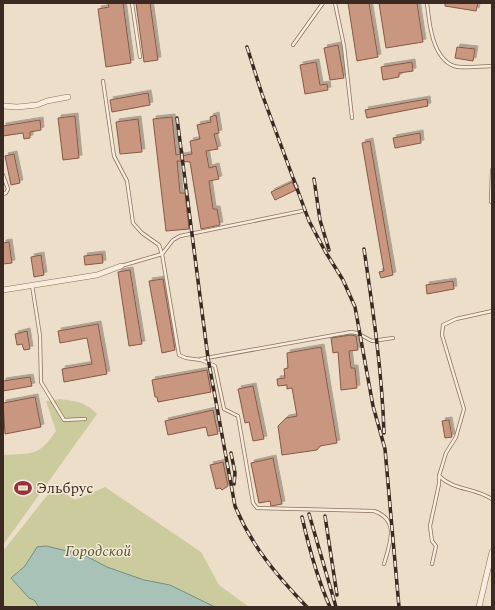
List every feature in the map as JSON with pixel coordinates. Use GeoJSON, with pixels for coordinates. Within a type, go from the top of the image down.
{"type":"FeatureCollection","features":[{"type":"Feature","properties":{"kind":"street"},"geometry":{"type":"LineString","coordinates":[[3,106],[37,106],[47,101],[68,97]]}},
{"type":"Feature","properties":{"kind":"street"},"geometry":{"type":"LineString","coordinates":[[3,290],[97,275],[121,266]]}},
{"type":"Feature","properties":{"kind":"street"},"geometry":{"type":"LineString","coordinates":[[479,607],[492,552]]}},
{"type":"Feature","properties":{"kind":"lane"},"geometry":{"type":"LineString","coordinates":[[132,3],[140,57]]}},
{"type":"Feature","properties":{"kind":"lane"},"geometry":{"type":"LineString","coordinates":[[293,45],[323,3]]}},
{"type":"Feature","properties":{"kind":"lane"},"geometry":{"type":"LineString","coordinates":[[335,3],[344,46],[352,118]]}},
{"type":"Feature","properties":{"kind":"lane"},"geometry":{"type":"LineString","coordinates":[[427,3],[431,36],[440,55],[454,66],[492,66]]}},
{"type":"Feature","properties":{"kind":"lane"},"geometry":{"type":"LineString","coordinates":[[103,81],[114,156],[127,182],[133,223],[142,233],[159,245],[162,254],[179,355],[186,358],[201,360],[215,366],[224,409],[238,416],[253,503],[257,508],[374,511],[381,513],[386,517],[392,532],[384,564]]}},
{"type":"Feature","properties":{"kind":"lane"},"geometry":{"type":"LineString","coordinates":[[491,202],[492,170]]}},
{"type":"Feature","properties":{"kind":"lane"},"geometry":{"type":"LineString","coordinates":[[3,175],[8,189],[6,193],[3,194]]}},
{"type":"Feature","properties":{"kind":"lane"},"geometry":{"type":"LineString","coordinates":[[121,266],[162,254],[173,240],[180,236],[302,211]]}},
{"type":"Feature","properties":{"kind":"lane"},"geometry":{"type":"LineString","coordinates":[[32,285],[40,336],[41,382],[64,420],[85,419]]}},
{"type":"Feature","properties":{"kind":"lane"},"geometry":{"type":"LineString","coordinates":[[432,564],[436,546],[432,541],[430,526],[439,484],[439,476],[446,453],[456,437],[460,427],[464,409],[442,335],[443,325],[456,320],[492,311]]}},
{"type":"Feature","properties":{"kind":"lane"},"geometry":{"type":"LineString","coordinates":[[201,360],[351,332],[358,333],[372,341],[393,338]]}},
{"type":"Feature","properties":{"kind":"lane"},"geometry":{"type":"LineString","coordinates":[[439,476],[448,484],[482,493],[492,499]]}},
{"type":"Feature","properties":{"kind":"green space","name":"Эльбрус"},"geometry":{"type":"Polygon","coordinates":[[[60,399],[75,401],[89,407],[97,414],[3,545],[3,455],[34,452],[44,445],[56,431],[46,401],[60,399]]]}},
{"type":"Feature","properties":{"kind":"green space","name":"Городской"},"geometry":{"type":"Polygon","coordinates":[[[54,487],[75,500],[105,487],[201,552],[219,585],[249,607],[3,607],[3,551],[54,487]]]}},
{"type":"Feature","properties":{"kind":"shaded area"},"geometry":{"type":"Polygon","coordinates":[[[46,546],[84,555],[107,567],[144,580],[170,585],[215,607],[39,607],[34,600],[29,598],[11,578],[25,566],[37,547],[46,546]]]}},
{"type":"Feature","properties":{"kind":"building"},"geometry":{"type":"Polygon","coordinates":[[[108,3],[123,3],[131,63],[106,67],[98,9],[109,7],[108,3]]]}},
{"type":"Feature","properties":{"kind":"building"},"geometry":{"type":"Polygon","coordinates":[[[136,3],[150,3],[158,60],[144,62],[136,3]]]}},
{"type":"Feature","properties":{"kind":"building"},"geometry":{"type":"Polygon","coordinates":[[[348,3],[369,3],[378,57],[357,61],[348,3]]]}},
{"type":"Feature","properties":{"kind":"building"},"geometry":{"type":"Polygon","coordinates":[[[379,3],[417,3],[423,42],[386,48],[379,3]]]}},
{"type":"Feature","properties":{"kind":"building"},"geometry":{"type":"Polygon","coordinates":[[[445,3],[478,3],[476,11],[445,6],[445,3]]]}},
{"type":"Feature","properties":{"kind":"building"},"geometry":{"type":"Polygon","coordinates":[[[338,45],[344,78],[330,80],[324,48],[338,45]]]}},
{"type":"Feature","properties":{"kind":"building"},"geometry":{"type":"Polygon","coordinates":[[[457,47],[475,49],[473,61],[455,58],[457,47]]]}},
{"type":"Feature","properties":{"kind":"building"},"geometry":{"type":"Polygon","coordinates":[[[316,62],[320,85],[327,84],[328,90],[305,94],[300,65],[316,62]]]}},
{"type":"Feature","properties":{"kind":"building"},"geometry":{"type":"Polygon","coordinates":[[[412,62],[413,71],[399,73],[399,77],[383,80],[381,67],[412,62]]]}},
{"type":"Feature","properties":{"kind":"building"},"geometry":{"type":"Polygon","coordinates":[[[148,93],[150,105],[112,112],[110,100],[148,93]]]}},
{"type":"Feature","properties":{"kind":"building"},"geometry":{"type":"Polygon","coordinates":[[[427,99],[428,106],[367,118],[365,110],[427,99]]]}},
{"type":"Feature","properties":{"kind":"building"},"geometry":{"type":"Polygon","coordinates":[[[216,115],[219,133],[214,134],[218,149],[206,151],[209,168],[216,166],[219,179],[209,181],[213,209],[217,209],[220,225],[201,229],[190,162],[177,161],[180,193],[185,193],[189,229],[166,231],[153,119],[172,117],[176,155],[180,154],[181,156],[192,154],[190,141],[200,139],[197,125],[211,122],[210,117],[216,115]]]}},
{"type":"Feature","properties":{"kind":"building"},"geometry":{"type":"Polygon","coordinates":[[[75,116],[79,158],[63,160],[58,118],[75,116]]]}},
{"type":"Feature","properties":{"kind":"building"},"geometry":{"type":"Polygon","coordinates":[[[138,119],[142,152],[120,154],[116,122],[138,119]]]}},
{"type":"Feature","properties":{"kind":"building"},"geometry":{"type":"Polygon","coordinates":[[[40,120],[41,130],[30,132],[30,138],[24,139],[23,133],[3,136],[3,126],[40,120]]]}},
{"type":"Feature","properties":{"kind":"building"},"geometry":{"type":"Polygon","coordinates":[[[420,133],[421,143],[395,148],[393,138],[420,133]]]}},
{"type":"Feature","properties":{"kind":"building"},"geometry":{"type":"Polygon","coordinates":[[[370,141],[393,275],[381,278],[379,272],[384,271],[362,143],[370,141]]]}},
{"type":"Feature","properties":{"kind":"building"},"geometry":{"type":"Polygon","coordinates":[[[14,154],[20,183],[11,185],[5,156],[14,154]]]}},
{"type":"Feature","properties":{"kind":"building"},"geometry":{"type":"Polygon","coordinates":[[[292,182],[296,190],[275,200],[271,192],[292,182]]]}},
{"type":"Feature","properties":{"kind":"building"},"geometry":{"type":"Polygon","coordinates":[[[9,242],[12,263],[3,264],[3,243],[9,242]]]}},
{"type":"Feature","properties":{"kind":"building"},"geometry":{"type":"Polygon","coordinates":[[[102,254],[103,263],[85,265],[84,256],[102,254]]]}},
{"type":"Feature","properties":{"kind":"building"},"geometry":{"type":"Polygon","coordinates":[[[41,255],[44,275],[34,277],[31,257],[41,255]]]}},
{"type":"Feature","properties":{"kind":"building"},"geometry":{"type":"Polygon","coordinates":[[[130,270],[142,344],[129,346],[118,272],[130,270]]]}},
{"type":"Feature","properties":{"kind":"building"},"geometry":{"type":"Polygon","coordinates":[[[163,279],[175,350],[162,353],[149,281],[163,279]]]}},
{"type":"Feature","properties":{"kind":"building"},"geometry":{"type":"Polygon","coordinates":[[[453,281],[454,289],[427,294],[426,285],[453,281]]]}},
{"type":"Feature","properties":{"kind":"building"},"geometry":{"type":"Polygon","coordinates":[[[98,324],[107,374],[64,382],[62,369],[92,364],[87,338],[60,343],[58,331],[98,324]]]}},
{"type":"Feature","properties":{"kind":"building"},"geometry":{"type":"Polygon","coordinates":[[[27,331],[30,349],[24,350],[22,344],[17,345],[15,334],[27,331]]]}},
{"type":"Feature","properties":{"kind":"building"},"geometry":{"type":"Polygon","coordinates":[[[351,335],[356,336],[358,350],[349,351],[351,368],[355,368],[357,388],[341,390],[338,352],[333,353],[331,338],[351,335]]]}},
{"type":"Feature","properties":{"kind":"building"},"geometry":{"type":"Polygon","coordinates":[[[321,347],[337,443],[320,446],[317,450],[282,455],[278,426],[286,418],[297,416],[292,388],[287,389],[287,385],[278,386],[277,379],[285,378],[284,369],[288,368],[287,353],[321,347]]]}},
{"type":"Feature","properties":{"kind":"building"},"geometry":{"type":"Polygon","coordinates":[[[207,370],[211,392],[158,402],[157,397],[155,397],[152,380],[207,370]]]}},
{"type":"Feature","properties":{"kind":"building"},"geometry":{"type":"Polygon","coordinates":[[[30,377],[32,386],[3,391],[3,381],[30,377]]]}},
{"type":"Feature","properties":{"kind":"building"},"geometry":{"type":"Polygon","coordinates":[[[253,386],[264,439],[253,441],[249,422],[245,423],[238,389],[253,386]]]}},
{"type":"Feature","properties":{"kind":"building"},"geometry":{"type":"Polygon","coordinates":[[[35,397],[41,427],[5,434],[3,403],[35,397]]]}},
{"type":"Feature","properties":{"kind":"building"},"geometry":{"type":"Polygon","coordinates":[[[213,410],[218,434],[208,436],[206,427],[168,435],[165,421],[213,410]]]}},
{"type":"Feature","properties":{"kind":"building"},"geometry":{"type":"Polygon","coordinates":[[[449,420],[452,437],[445,438],[442,421],[449,420]]]}},
{"type":"Feature","properties":{"kind":"building"},"geometry":{"type":"Polygon","coordinates":[[[273,458],[282,504],[271,506],[270,501],[259,503],[251,463],[273,458]]]}},
{"type":"Feature","properties":{"kind":"building"},"geometry":{"type":"Polygon","coordinates":[[[223,462],[228,486],[222,490],[220,488],[216,489],[210,465],[223,462]]]}},
{"type":"Feature","properties":{"kind":"railway"},"geometry":{"type":"LineString","coordinates":[[247,47],[262,94],[309,221],[343,280],[355,307],[373,406],[385,449],[399,607]]}},
{"type":"Feature","properties":{"kind":"railway"},"geometry":{"type":"LineString","coordinates":[[177,118],[208,358],[235,506],[249,534],[266,560],[285,584],[307,607]]}},
{"type":"Feature","properties":{"kind":"railway"},"geometry":{"type":"LineString","coordinates":[[314,179],[320,220],[329,250]]}},
{"type":"Feature","properties":{"kind":"railway"},"geometry":{"type":"LineString","coordinates":[[364,249],[374,318],[384,433]]}},
{"type":"Feature","properties":{"kind":"railway"},"geometry":{"type":"LineString","coordinates":[[231,453],[235,473],[234,484]]}},
{"type":"Feature","properties":{"kind":"railway"},"geometry":{"type":"LineString","coordinates":[[309,514],[336,607]]}},
{"type":"Feature","properties":{"kind":"railway"},"geometry":{"type":"LineString","coordinates":[[325,516],[337,595]]}},
{"type":"Feature","properties":{"kind":"railway"},"geometry":{"type":"LineString","coordinates":[[302,517],[314,563],[330,607]]}},
{"type":"Feature","properties":{"kind":"place","name":"Эльбрус"},"geometry":{"type":"Point","coordinates":[23,488]}}]}
